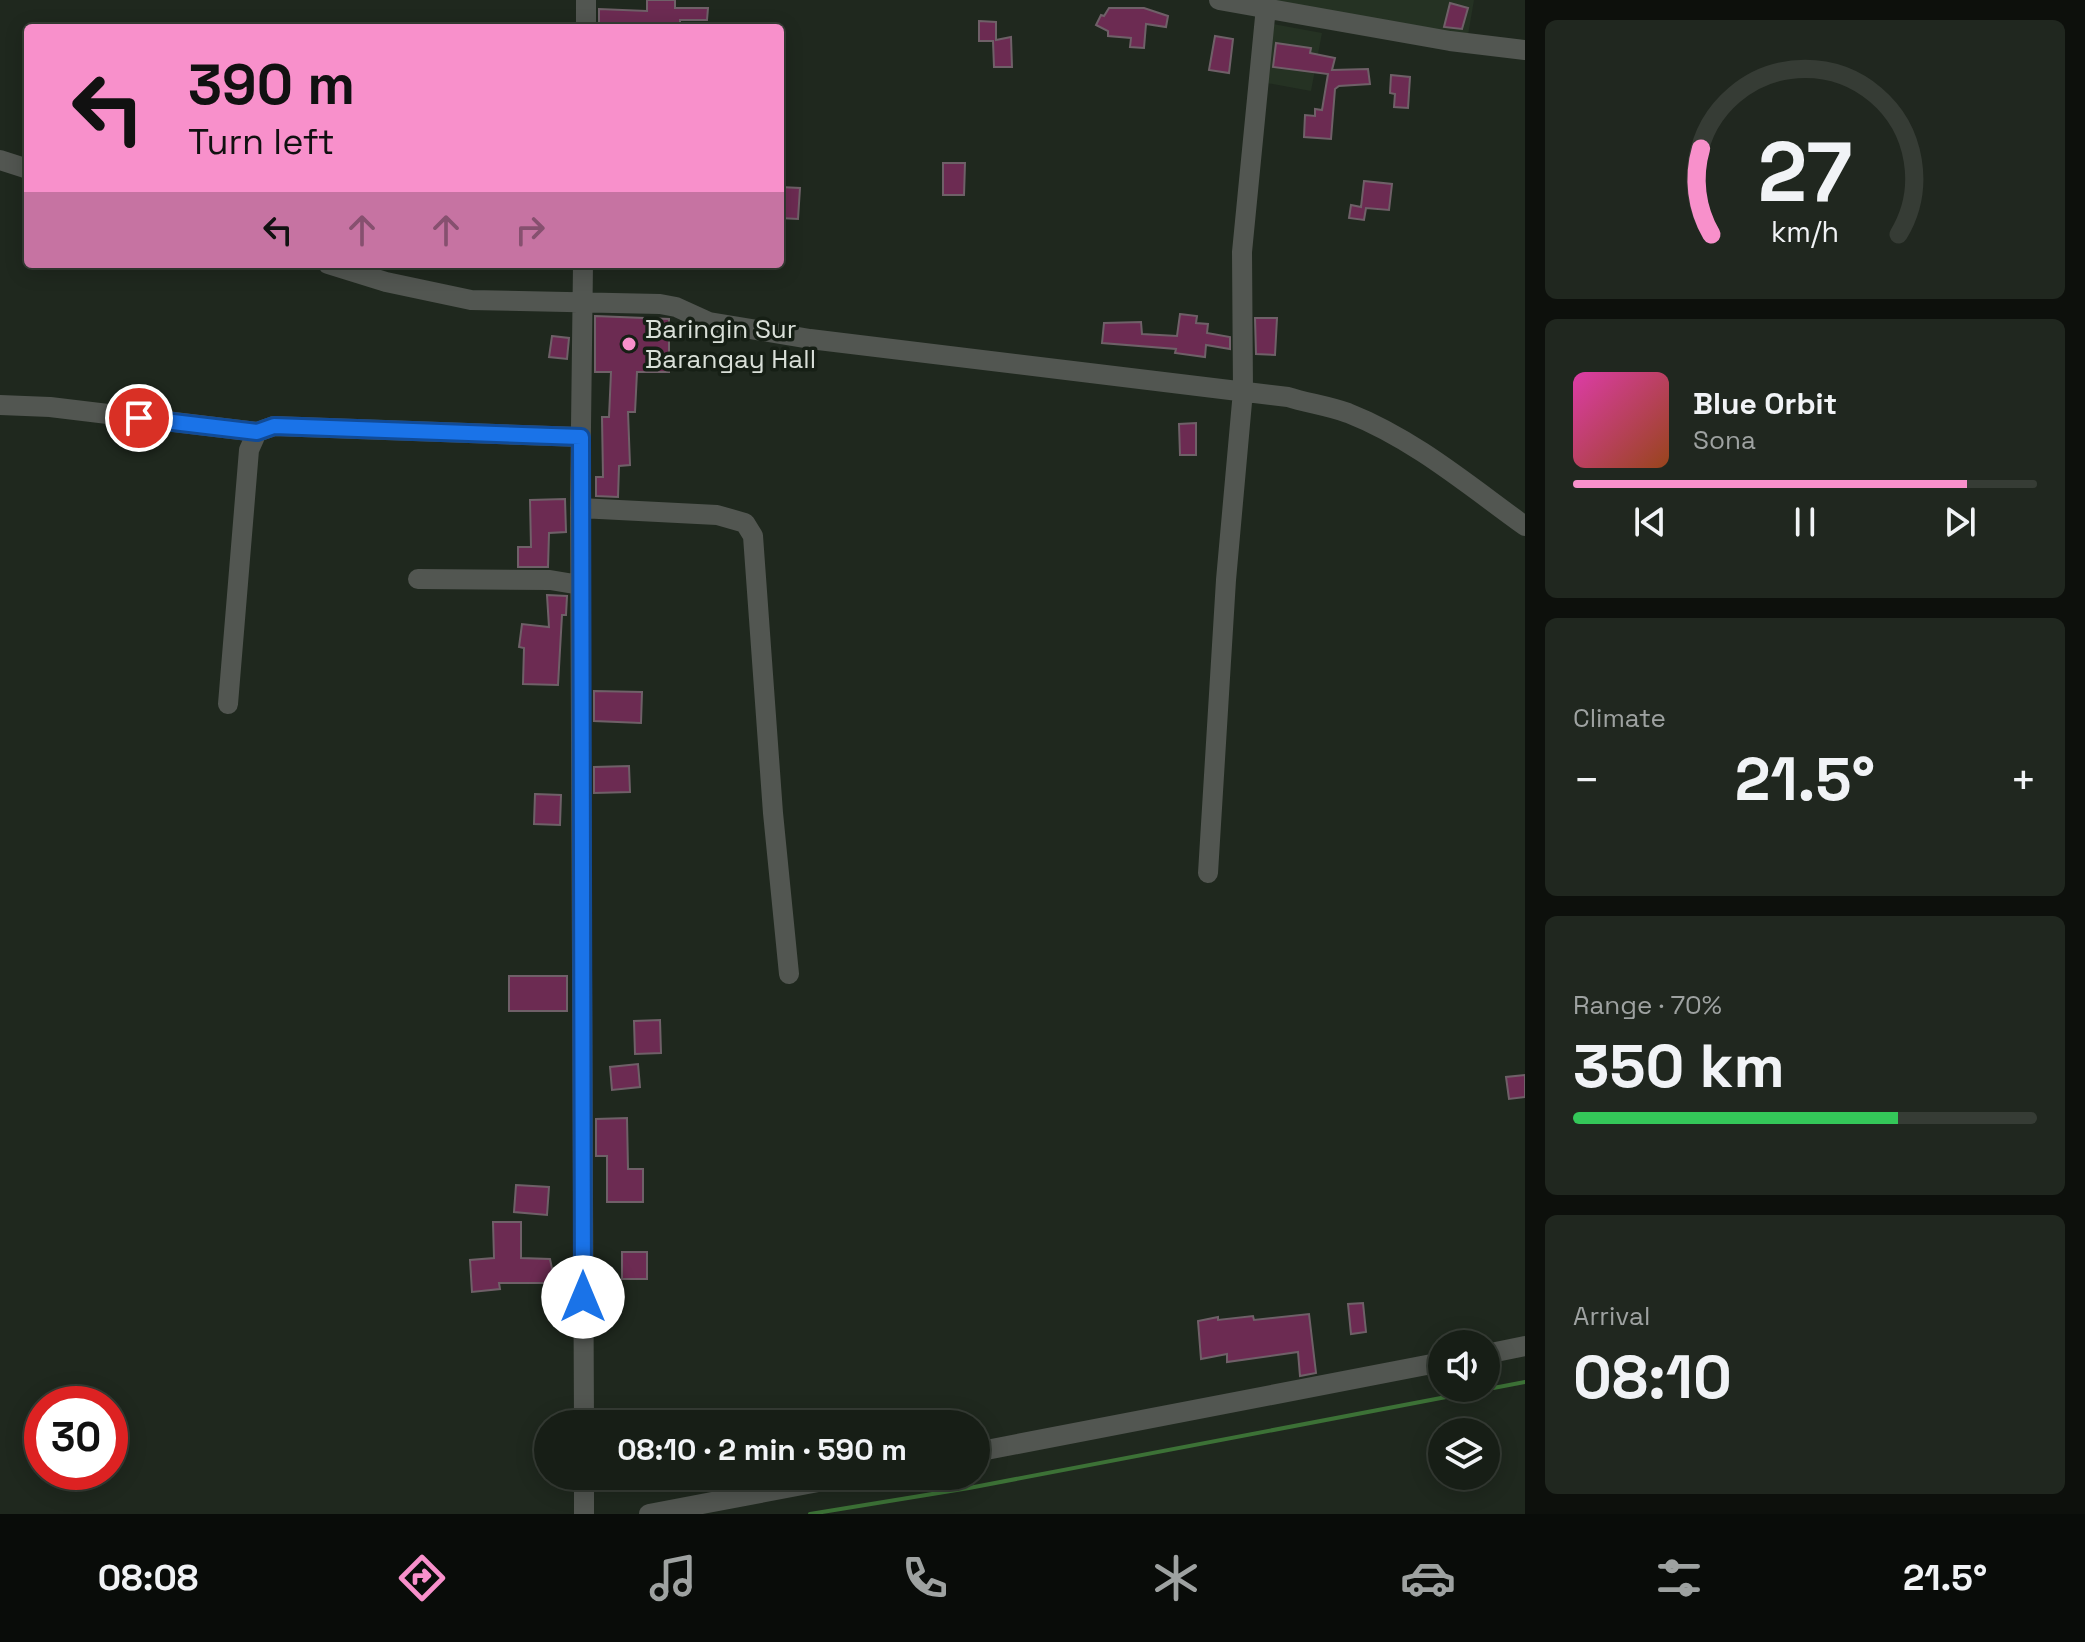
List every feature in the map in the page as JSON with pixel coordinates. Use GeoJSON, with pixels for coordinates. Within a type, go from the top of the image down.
{"type":"FeatureCollection","features":[{"type":"Feature","properties":{"kind":"street"},"geometry":{"type":"LineString","coordinates":[[586,0],[586,24]]}},
{"type":"Feature","properties":{"kind":"street"},"geometry":{"type":"LineString","coordinates":[[1219,0],[1450,41],[1525,50]]}},
{"type":"Feature","properties":{"kind":"street"},"geometry":{"type":"LineString","coordinates":[[1208,873],[1226,580],[1243,391],[1242,252],[1266,7]]}},
{"type":"Feature","properties":{"kind":"street"},"geometry":{"type":"LineString","coordinates":[[0,160],[24,168]]}},
{"type":"Feature","properties":{"kind":"street"},"geometry":{"type":"LineString","coordinates":[[341,268],[386,282],[471,300],[583,305],[660,304],[676,307],[709,322],[810,339],[1288,397],[1346,412],[1375,426],[1429,456],[1525,526]]}},
{"type":"Feature","properties":{"kind":"street"},"geometry":{"type":"LineString","coordinates":[[583,268],[580,585],[584,1410]]}},
{"type":"Feature","properties":{"kind":"street"},"geometry":{"type":"LineString","coordinates":[[0,405],[50,407],[257,432],[274,426],[581,437]]}},
{"type":"Feature","properties":{"kind":"street"},"geometry":{"type":"LineString","coordinates":[[228,704],[249,450],[257,432]]}},
{"type":"Feature","properties":{"kind":"street"},"geometry":{"type":"LineString","coordinates":[[580,508],[717,515],[745,523],[753,536],[773,813],[789,974]]}},
{"type":"Feature","properties":{"kind":"street"},"geometry":{"type":"LineString","coordinates":[[418,579],[550,580],[580,585]]}},
{"type":"Feature","properties":{"kind":"street"},"geometry":{"type":"LineString","coordinates":[[1500,1351],[1525,1346]]}},
{"type":"Feature","properties":{"kind":"street"},"geometry":{"type":"LineString","coordinates":[[990,1449],[1428,1365]]}},
{"type":"Feature","properties":{"kind":"street"},"geometry":{"type":"LineString","coordinates":[[584,1490],[584,1514]]}},
{"type":"Feature","properties":{"kind":"street"},"geometry":{"type":"LineString","coordinates":[[649,1514],[779,1490]]}},
{"type":"Feature","properties":{"kind":"street"},"geometry":{"type":"LineString","coordinates":[[764,1493],[769,1514]]}},
{"type":"Feature","properties":{"kind":"shaded area"},"geometry":{"type":"Polygon","coordinates":[[[1267,0],[1474,0],[1468,35],[1267,0]]]}},
{"type":"Feature","properties":{"kind":"shaded area"},"geometry":{"type":"Polygon","coordinates":[[[1273,24],[1322,33],[1311,91],[1261,82],[1273,24]]]}},
{"type":"Feature","properties":{"kind":"building"},"geometry":{"type":"Polygon","coordinates":[[[647,0],[675,0],[675,8],[708,8],[707,20],[680,20],[680,24],[599,24],[599,9],[647,11],[647,0]]]}},
{"type":"Feature","properties":{"kind":"building"},"geometry":{"type":"Polygon","coordinates":[[[1450,3],[1468,8],[1462,29],[1444,27],[1450,3]]]}},
{"type":"Feature","properties":{"kind":"building"},"geometry":{"type":"Polygon","coordinates":[[[1109,8],[1144,8],[1168,16],[1166,27],[1146,24],[1144,48],[1130,47],[1131,38],[1108,36],[1108,31],[1096,25],[1109,8]]]}},
{"type":"Feature","properties":{"kind":"building"},"geometry":{"type":"Polygon","coordinates":[[[979,21],[996,22],[996,40],[1011,37],[1012,67],[994,67],[993,41],[979,41],[979,21]]]}},
{"type":"Feature","properties":{"kind":"building"},"geometry":{"type":"Polygon","coordinates":[[[1215,36],[1233,39],[1229,73],[1209,70],[1215,36]]]}},
{"type":"Feature","properties":{"kind":"building"},"geometry":{"type":"Polygon","coordinates":[[[1276,43],[1311,48],[1310,53],[1335,58],[1332,70],[1368,69],[1370,84],[1339,86],[1335,89],[1331,139],[1304,137],[1305,115],[1315,116],[1315,109],[1322,110],[1328,74],[1273,67],[1276,43]]]}},
{"type":"Feature","properties":{"kind":"building"},"geometry":{"type":"Polygon","coordinates":[[[1391,75],[1410,77],[1408,108],[1394,107],[1395,94],[1390,93],[1391,75]]]}},
{"type":"Feature","properties":{"kind":"building"},"geometry":{"type":"Polygon","coordinates":[[[943,163],[965,163],[964,195],[943,195],[943,163]]]}},
{"type":"Feature","properties":{"kind":"building"},"geometry":{"type":"Polygon","coordinates":[[[1364,181],[1392,184],[1389,210],[1366,208],[1364,220],[1349,218],[1351,205],[1361,207],[1364,181]]]}},
{"type":"Feature","properties":{"kind":"building"},"geometry":{"type":"Polygon","coordinates":[[[784,187],[800,188],[798,219],[784,218],[784,187]]]}},
{"type":"Feature","properties":{"kind":"building"},"geometry":{"type":"Polygon","coordinates":[[[1180,314],[1197,316],[1196,323],[1208,324],[1207,333],[1230,337],[1230,349],[1206,345],[1205,357],[1175,353],[1176,349],[1102,343],[1104,323],[1141,322],[1142,334],[1177,336],[1180,314]]]}},
{"type":"Feature","properties":{"kind":"building"},"geometry":{"type":"Polygon","coordinates":[[[595,316],[669,319],[669,372],[637,372],[635,412],[628,412],[630,465],[619,466],[618,497],[596,496],[596,477],[603,477],[602,417],[609,417],[611,372],[595,372],[595,316]]]}},
{"type":"Feature","properties":{"kind":"building"},"geometry":{"type":"Polygon","coordinates":[[[1255,318],[1277,318],[1275,355],[1256,354],[1255,318]]]}},
{"type":"Feature","properties":{"kind":"building"},"geometry":{"type":"Polygon","coordinates":[[[552,336],[569,338],[567,359],[549,357],[552,336]]]}},
{"type":"Feature","properties":{"kind":"building"},"geometry":{"type":"Polygon","coordinates":[[[1196,423],[1196,455],[1180,455],[1179,424],[1196,423]]]}},
{"type":"Feature","properties":{"kind":"building"},"geometry":{"type":"Polygon","coordinates":[[[565,499],[566,532],[549,533],[548,567],[518,567],[518,547],[531,547],[530,500],[565,499]]]}},
{"type":"Feature","properties":{"kind":"building"},"geometry":{"type":"Polygon","coordinates":[[[547,595],[567,596],[566,615],[562,615],[558,685],[523,684],[524,648],[519,647],[522,624],[549,627],[547,595]]]}},
{"type":"Feature","properties":{"kind":"building"},"geometry":{"type":"Polygon","coordinates":[[[594,691],[642,692],[641,723],[594,721],[594,691]]]}},
{"type":"Feature","properties":{"kind":"building"},"geometry":{"type":"Polygon","coordinates":[[[629,766],[630,792],[594,793],[594,767],[629,766]]]}},
{"type":"Feature","properties":{"kind":"building"},"geometry":{"type":"Polygon","coordinates":[[[535,794],[561,795],[560,825],[534,824],[535,794]]]}},
{"type":"Feature","properties":{"kind":"building"},"geometry":{"type":"Polygon","coordinates":[[[509,976],[567,976],[567,1011],[509,1011],[509,976]]]}},
{"type":"Feature","properties":{"kind":"building"},"geometry":{"type":"Polygon","coordinates":[[[660,1020],[661,1053],[635,1054],[634,1021],[660,1020]]]}},
{"type":"Feature","properties":{"kind":"building"},"geometry":{"type":"Polygon","coordinates":[[[638,1064],[640,1087],[612,1090],[610,1067],[638,1064]]]}},
{"type":"Feature","properties":{"kind":"building"},"geometry":{"type":"Polygon","coordinates":[[[1525,1075],[1525,1097],[1509,1099],[1506,1077],[1525,1075]]]}},
{"type":"Feature","properties":{"kind":"building"},"geometry":{"type":"Polygon","coordinates":[[[627,1118],[628,1169],[643,1169],[643,1202],[607,1202],[607,1156],[596,1156],[596,1119],[627,1118]]]}},
{"type":"Feature","properties":{"kind":"building"},"geometry":{"type":"Polygon","coordinates":[[[516,1185],[549,1187],[547,1215],[514,1212],[516,1185]]]}},
{"type":"Feature","properties":{"kind":"building"},"geometry":{"type":"Polygon","coordinates":[[[493,1222],[521,1222],[521,1258],[550,1259],[555,1283],[499,1283],[500,1289],[472,1292],[470,1260],[494,1258],[493,1222]]]}},
{"type":"Feature","properties":{"kind":"building"},"geometry":{"type":"Polygon","coordinates":[[[622,1252],[647,1252],[647,1279],[622,1279],[622,1252]]]}},
{"type":"Feature","properties":{"kind":"building"},"geometry":{"type":"Polygon","coordinates":[[[1363,1303],[1366,1332],[1351,1334],[1348,1304],[1363,1303]]]}},
{"type":"Feature","properties":{"kind":"building"},"geometry":{"type":"Polygon","coordinates":[[[1309,1314],[1316,1373],[1300,1376],[1298,1352],[1227,1362],[1227,1354],[1201,1359],[1198,1321],[1218,1317],[1218,1320],[1253,1316],[1254,1320],[1309,1314]]]}},
{"type":"Feature","properties":{"kind":"waterway"},"geometry":{"type":"LineString","coordinates":[[810,1514],[969,1488],[1525,1382]]}},
{"type":"Feature","properties":{"kind":"place","name":"Baringin Sur Barangay Hall"},"geometry":{"type":"Point","coordinates":[629,344]}},
{"type":"Feature","properties":{"kind":"route"},"geometry":{"type":"LineString","coordinates":[[139,418],[257,432],[274,426],[581,437],[583,1297]]}}]}
